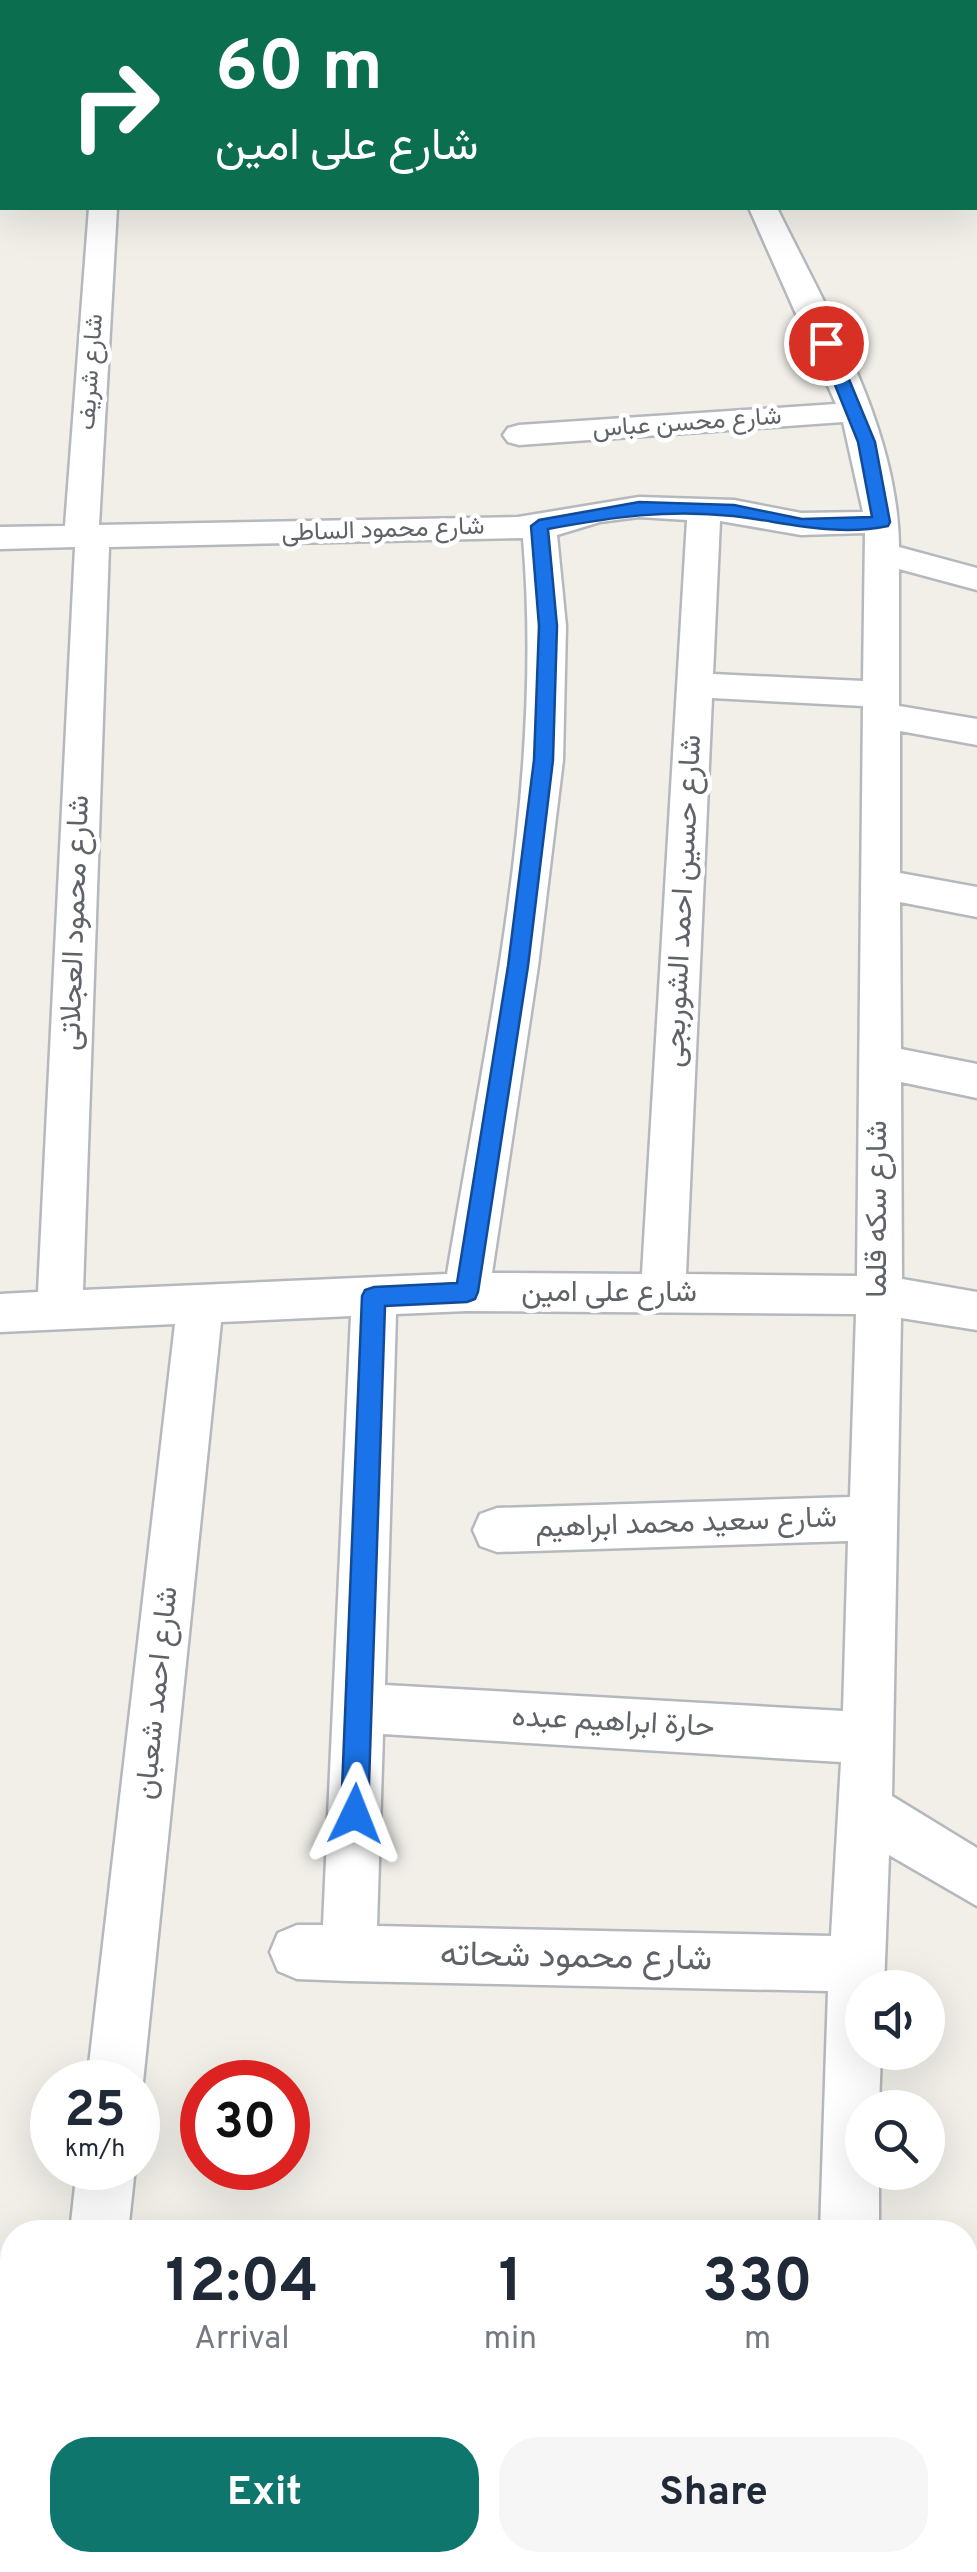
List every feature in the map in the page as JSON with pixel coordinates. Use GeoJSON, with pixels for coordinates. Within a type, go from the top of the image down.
{"type":"FeatureCollection","features":[{"type":"Feature","properties":{"kind":"street","name":"شارع شريف"},"geometry":{"type":"LineString","coordinates":[[86,536],[103,210]]}},
{"type":"Feature","properties":{"kind":"street","name":"شارع سكه قلما"},"geometry":{"type":"LineString","coordinates":[[764,210],[866,442],[882,538],[879,1295],[868,1738],[855,1964],[850,2220]]}},
{"type":"Feature","properties":{"kind":"street","name":"شارع محسن عباس"},"geometry":{"type":"LineString","coordinates":[[519,435],[855,412]]}},
{"type":"Feature","properties":{"kind":"street","name":"شارع محمود الساطى"},"geometry":{"type":"LineString","coordinates":[[0,538],[539,526],[620,508],[704,509],[882,538],[977,579]]}},
{"type":"Feature","properties":{"kind":"street","name":"شارع حسين احمد الشوربجى"},"geometry":{"type":"LineString","coordinates":[[662,1294],[704,509]]}},
{"type":"Feature","properties":{"kind":"street"},"geometry":{"type":"LineString","coordinates":[[467,1292],[518,966],[544,760],[548,626],[539,526]]}},
{"type":"Feature","properties":{"kind":"street","name":"شارع محمود العجلاتى"},"geometry":{"type":"LineString","coordinates":[[60,1310],[86,536]]}},
{"type":"Feature","properties":{"kind":"street"},"geometry":{"type":"LineString","coordinates":[[695,684],[879,704],[977,732]]}},
{"type":"Feature","properties":{"kind":"street"},"geometry":{"type":"LineString","coordinates":[[878,883],[977,902]]}},
{"type":"Feature","properties":{"kind":"street"},"geometry":{"type":"LineString","coordinates":[[877,1062],[977,1081]]}},
{"type":"Feature","properties":{"kind":"street","name":"شارع على امين"},"geometry":{"type":"LineString","coordinates":[[0,1313],[467,1292],[879,1295],[977,1311]]}},
{"type":"Feature","properties":{"kind":"street"},"geometry":{"type":"LineString","coordinates":[[358,1708],[374,1296]]}},
{"type":"Feature","properties":{"kind":"street","name":"شارع احمد شعبان"},"geometry":{"type":"LineString","coordinates":[[118,2060],[200,1304]]}},
{"type":"Feature","properties":{"kind":"street","name":"شارع سعيد محمد ابراهيم"},"geometry":{"type":"LineString","coordinates":[[497,1530],[874,1518]]}},
{"type":"Feature","properties":{"kind":"street","name":"حارة ابراهيم عبده"},"geometry":{"type":"LineString","coordinates":[[358,1708],[868,1738]]}},
{"type":"Feature","properties":{"kind":"street","name":"شارع محمود شحاته"},"geometry":{"type":"LineString","coordinates":[[358,1708],[323,1953],[855,1964]]}},
{"type":"Feature","properties":{"kind":"street"},"geometry":{"type":"LineString","coordinates":[[865,1810],[977,1879]]}},
{"type":"Feature","properties":{"kind":"street"},"geometry":{"type":"LineString","coordinates":[[100,2220],[104,2190]]}},
{"type":"Feature","properties":{"kind":"route"},"geometry":{"type":"LineString","coordinates":[[355,1814],[374,1296],[467,1292],[494,1132],[544,760],[548,626],[539,526],[639,507],[734,511],[818,525],[882,522],[866,442],[826,343]]}}]}
